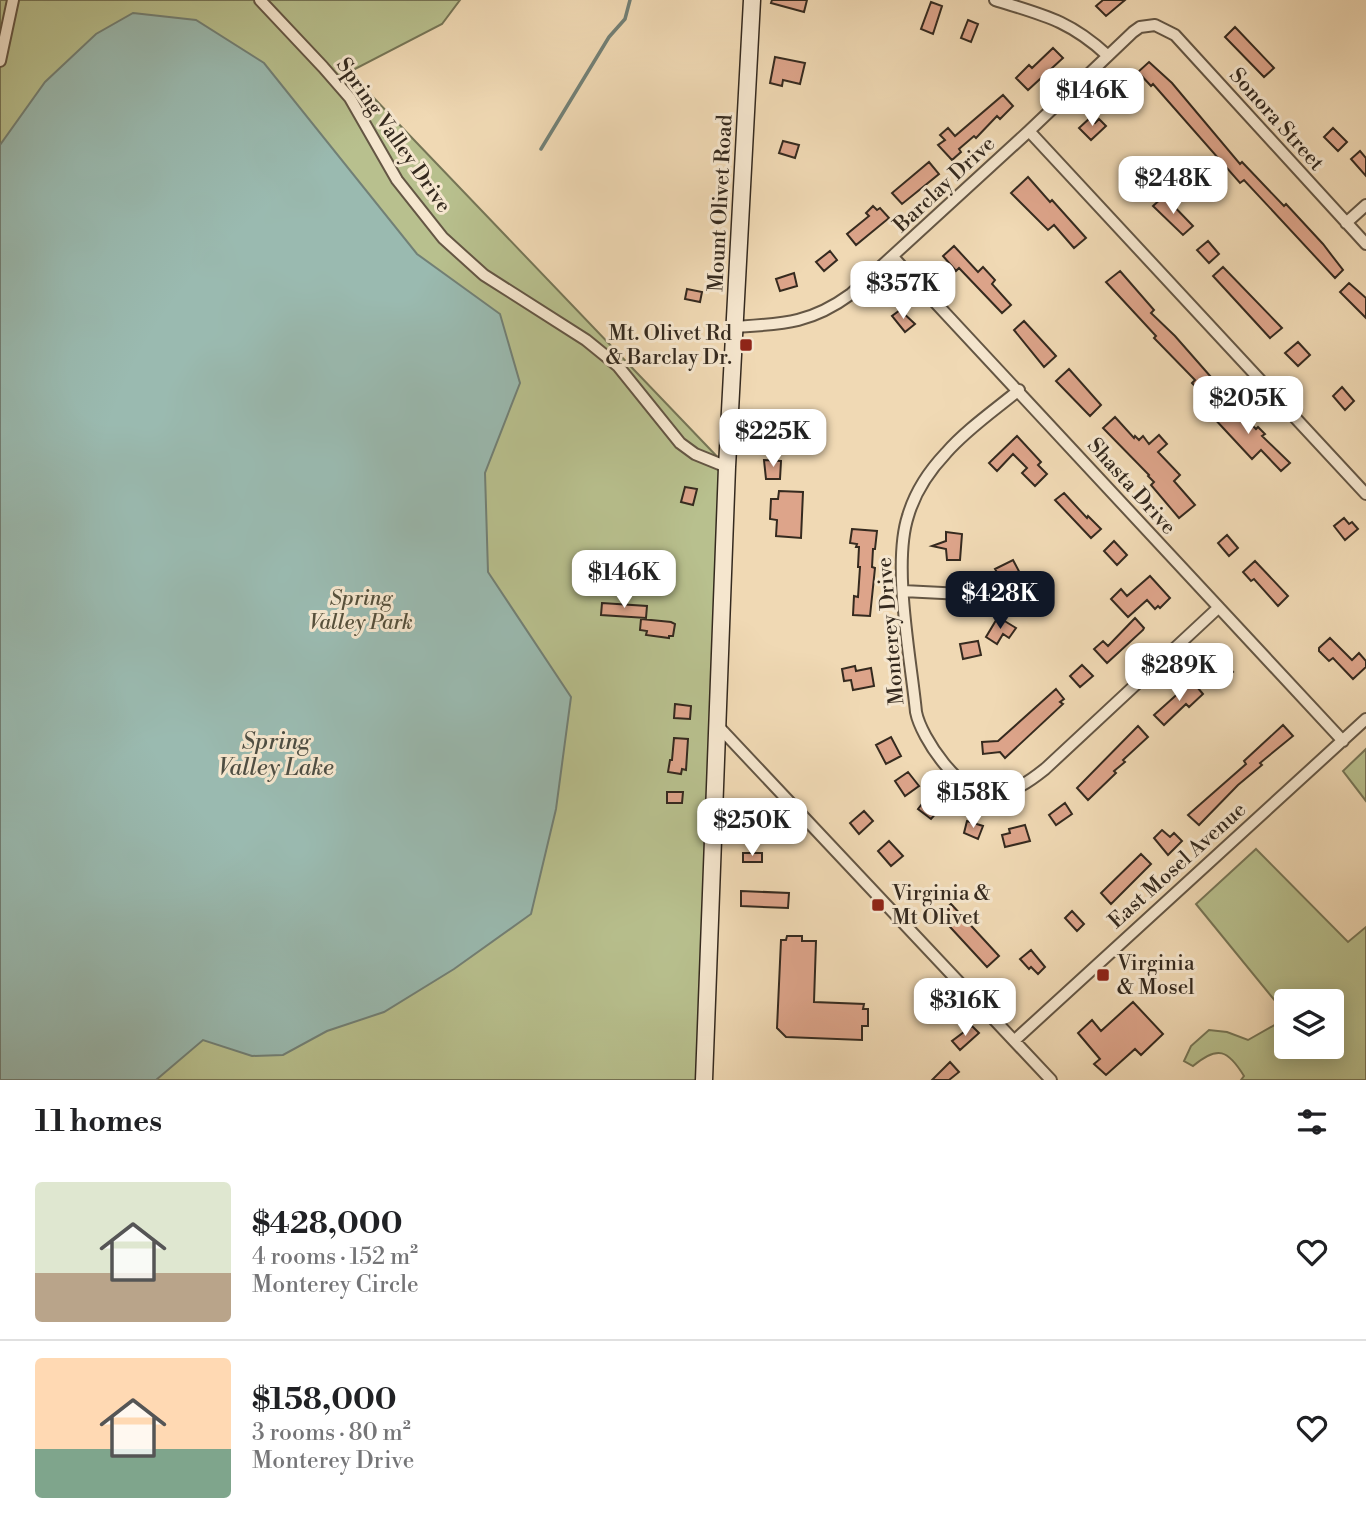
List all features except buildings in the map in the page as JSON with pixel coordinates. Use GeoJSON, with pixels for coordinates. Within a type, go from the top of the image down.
{"type":"FeatureCollection","features":[{"type":"Feature","properties":{"kind":"street"},"geometry":{"type":"LineString","coordinates":[[0,61],[13,0]]}},
{"type":"Feature","properties":{"kind":"street","name":"Spring Valley Drive"},"geometry":{"type":"LineString","coordinates":[[260,0],[350,98],[397,180],[443,238],[484,275],[586,340],[618,366],[680,443],[695,454],[727,467]]}},
{"type":"Feature","properties":{"kind":"street","name":"Mount Olivet Road"},"geometry":{"type":"LineString","coordinates":[[704,1080],[727,467],[752,0]]}},
{"type":"Feature","properties":{"kind":"street"},"geometry":{"type":"LineString","coordinates":[[995,0],[1057,19],[1077,30],[1107,55]]}},
{"type":"Feature","properties":{"kind":"street","name":"Barclay Drive"},"geometry":{"type":"LineString","coordinates":[[734,327],[786,324],[807,319],[851,294],[1029,131],[1107,55],[1140,27],[1156,25]]}},
{"type":"Feature","properties":{"kind":"street","name":"Sonora Street"},"geometry":{"type":"LineString","coordinates":[[1156,25],[1175,36],[1366,244]]}},
{"type":"Feature","properties":{"kind":"street"},"geometry":{"type":"LineString","coordinates":[[1029,131],[1366,494]]}},
{"type":"Feature","properties":{"kind":"street"},"geometry":{"type":"LineString","coordinates":[[1346,223],[1366,205]]}},
{"type":"Feature","properties":{"kind":"street","name":"Shasta Drive"},"geometry":{"type":"LineString","coordinates":[[893,257],[1343,741]]}},
{"type":"Feature","properties":{"kind":"street","name":"Monterey Drive"},"geometry":{"type":"LineString","coordinates":[[1018,390],[947,451],[928,475],[915,496],[902,544],[903,591],[918,723],[932,748],[948,768],[967,785],[991,795],[1013,790],[1027,783],[1218,608]]}},
{"type":"Feature","properties":{"kind":"street"},"geometry":{"type":"LineString","coordinates":[[903,591],[982,595]]}},
{"type":"Feature","properties":{"kind":"street","name":"East Mosel Avenue"},"geometry":{"type":"LineString","coordinates":[[1015,1040],[1366,719]]}},
{"type":"Feature","properties":{"kind":"street"},"geometry":{"type":"LineString","coordinates":[[718,726],[1051,1080]]}},
{"type":"Feature","properties":{"kind":"green space","name":"Spring Valley Lake"},"geometry":{"type":"Polygon","coordinates":[[[0,0],[460,0],[442,24],[349,72],[727,467],[706,1080],[0,1080],[0,0]]]}},
{"type":"Feature","properties":{"kind":"green space"},"geometry":{"type":"Polygon","coordinates":[[[1366,749],[1366,801],[1343,771],[1366,749]]]}},
{"type":"Feature","properties":{"kind":"green space"},"geometry":{"type":"Polygon","coordinates":[[[1256,849],[1348,942],[1366,927],[1366,1080],[1241,1080],[1244,1076],[1238,1067],[1222,1053],[1209,1055],[1193,1066],[1184,1061],[1191,1046],[1209,1030],[1227,1032],[1248,1040],[1274,1025],[1274,1059],[1344,1059],[1344,989],[1274,989],[1274,1000],[1196,904],[1256,849]]]}},
{"type":"Feature","properties":{"kind":"water","name":"Spring Valley Lake"},"geometry":{"type":"Polygon","coordinates":[[[133,13],[196,20],[264,63],[417,254],[500,314],[520,383],[485,473],[488,572],[571,697],[556,809],[531,914],[454,969],[384,1012],[327,1031],[283,1055],[252,1056],[203,1040],[156,1080],[0,1080],[0,145],[45,82],[96,34],[133,13]]]}},
{"type":"Feature","properties":{"kind":"waterway"},"geometry":{"type":"LineString","coordinates":[[541,149],[609,37],[625,19],[630,0]]}},
{"type":"Feature","properties":{"kind":"place","name":"Mt. Olivet Rd & Barclay Dr."},"geometry":{"type":"Point","coordinates":[746,345]}},
{"type":"Feature","properties":{"kind":"place","name":"Virginia & Mt Olivet"},"geometry":{"type":"Point","coordinates":[878,905]}},
{"type":"Feature","properties":{"kind":"place","name":"Virginia & Mosel"},"geometry":{"type":"Point","coordinates":[1103,975]}},
{"type":"Feature","properties":{"kind":"park label","name":"Spring Valley Park"},"geometry":{"type":"Point","coordinates":[361,610]}}]}
